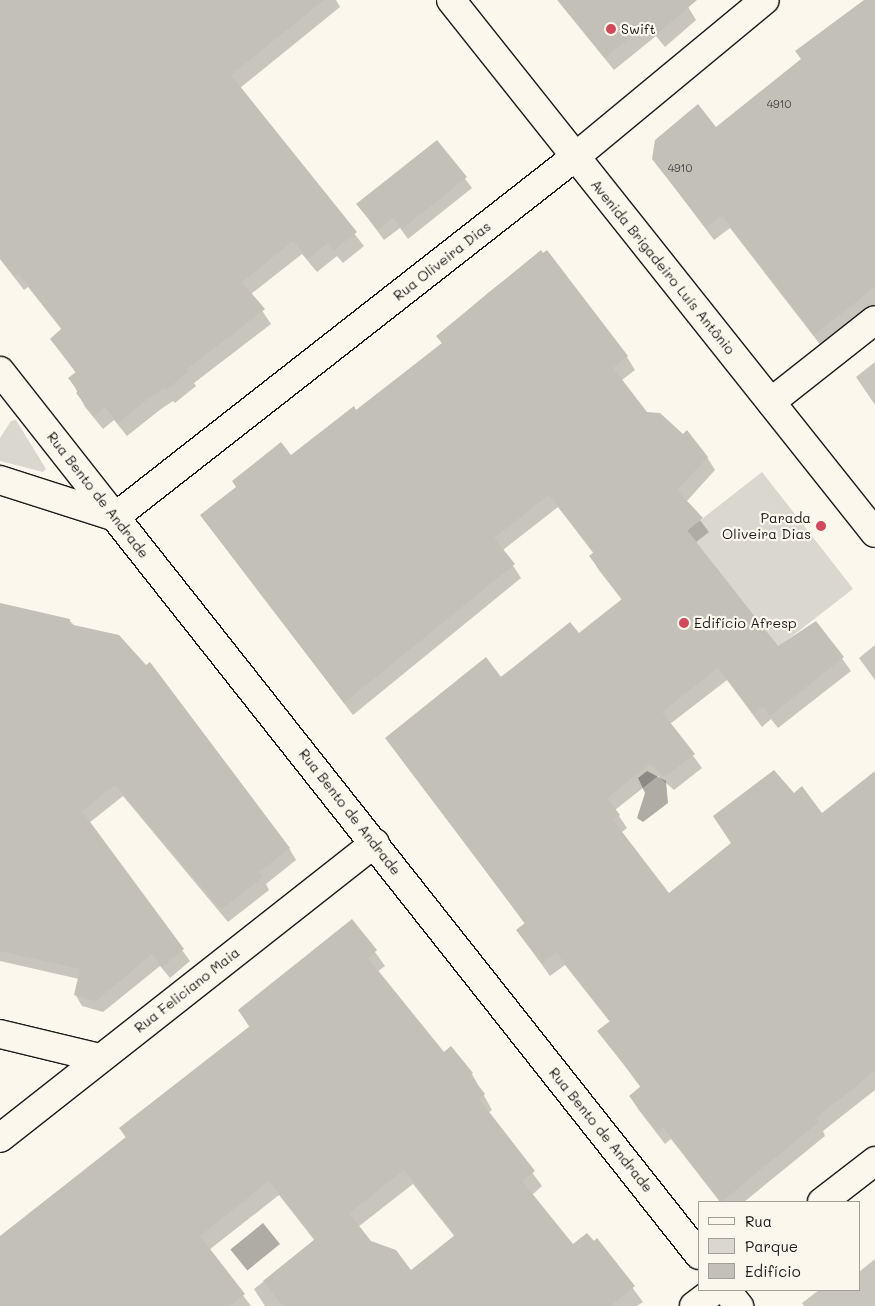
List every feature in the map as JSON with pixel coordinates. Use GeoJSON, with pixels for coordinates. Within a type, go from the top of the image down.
{"type":"FeatureCollection","features":[{"type":"Feature","properties":{"kind":"street","name":"Avenida Brigadeiro Luís Antônio"},"geometry":{"type":"LineString","coordinates":[[451,0],[875,533]]}},
{"type":"Feature","properties":{"kind":"street","name":"Rua Oliveira Dias"},"geometry":{"type":"LineString","coordinates":[[114,517],[575,157],[764,0]]}},
{"type":"Feature","properties":{"kind":"street"},"geometry":{"type":"LineString","coordinates":[[771,402],[875,320]]}},
{"type":"Feature","properties":{"kind":"street","name":"Rua Bento de Andrade"},"geometry":{"type":"LineString","coordinates":[[0,371],[698,1254]]}},
{"type":"Feature","properties":{"kind":"street"},"geometry":{"type":"LineString","coordinates":[[0,480],[114,517]]}},
{"type":"Feature","properties":{"kind":"street","name":"Rua Feliciano Maia"},"geometry":{"type":"LineString","coordinates":[[0,1138],[375,843]]}},
{"type":"Feature","properties":{"kind":"street"},"geometry":{"type":"LineString","coordinates":[[0,1034],[100,1058]]}},
{"type":"Feature","properties":{"kind":"street"},"geometry":{"type":"LineString","coordinates":[[823,1201],[875,1161]]}},
{"type":"Feature","properties":{"kind":"street"},"geometry":{"type":"LineString","coordinates":[[694,1306],[714,1291]]}},
{"type":"Feature","properties":{"kind":"street"},"geometry":{"type":"LineString","coordinates":[[727,1291],[739,1306]]}},
{"type":"Feature","properties":{"kind":"green space"},"geometry":{"type":"Polygon","coordinates":[[[16,420],[46,469],[43,472],[0,461],[0,438],[11,421],[16,420]]]}},
{"type":"Feature","properties":{"kind":"green space"},"geometry":{"type":"Polygon","coordinates":[[[762,472],[853,589],[778,647],[687,530],[762,472]]]}},
{"type":"Feature","properties":{"kind":"shaded area"},"geometry":{"type":"Polygon","coordinates":[[[647,771],[666,781],[668,803],[643,822],[637,818],[645,793],[638,778],[647,771]]]}},
{"type":"Feature","properties":{"kind":"shaded area"},"geometry":{"type":"Polygon","coordinates":[[[263,1223],[280,1244],[247,1270],[230,1249],[263,1223]]]}},
{"type":"Feature","properties":{"kind":"building"},"geometry":{"type":"Polygon","coordinates":[[[0,0],[324,0],[231,75],[357,232],[334,250],[328,243],[308,259],[293,241],[242,282],[265,309],[187,369],[189,371],[166,390],[164,388],[153,395],[118,423],[105,407],[94,416],[76,393],[78,391],[68,378],[76,372],[50,339],[62,328],[19,274],[15,277],[0,259],[0,0]]]}},
{"type":"Feature","properties":{"kind":"building","name":"Swift"},"geometry":{"type":"Polygon","coordinates":[[[558,0],[697,0],[656,35],[647,24],[605,58],[558,0]]]}},
{"type":"Feature","properties":{"kind":"building"},"geometry":{"type":"Polygon","coordinates":[[[864,0],[875,0],[875,287],[814,335],[722,216],[706,228],[652,159],[655,140],[698,104],[716,127],[801,59],[795,51],[864,0]]]}},
{"type":"Feature","properties":{"kind":"building"},"geometry":{"type":"Polygon","coordinates":[[[437,140],[467,177],[402,229],[393,218],[378,230],[356,204],[437,140]]]}},
{"type":"Feature","properties":{"kind":"building"},"geometry":{"type":"Polygon","coordinates":[[[541,250],[543,253],[547,250],[628,356],[613,368],[647,412],[660,413],[683,434],[687,430],[708,457],[677,490],[703,518],[687,530],[778,646],[816,621],[844,657],[770,716],[763,707],[754,714],[718,668],[662,712],[695,754],[665,777],[650,764],[607,798],[620,815],[613,820],[669,893],[731,843],[713,816],[774,770],[794,793],[802,786],[822,813],[875,771],[875,1071],[816,1118],[819,1122],[722,1201],[720,1201],[663,1127],[657,1132],[629,1096],[641,1086],[597,1031],[610,1021],[556,952],[542,964],[516,930],[525,923],[385,738],[486,657],[501,677],[570,622],[579,633],[622,599],[589,556],[594,552],[549,495],[494,538],[515,564],[344,703],[200,515],[236,487],[232,481],[281,442],[291,455],[354,406],[356,410],[442,343],[436,336],[541,250]]]}},
{"type":"Feature","properties":{"kind":"building"},"geometry":{"type":"Polygon","coordinates":[[[0,603],[70,619],[69,624],[119,635],[146,665],[150,662],[290,848],[259,872],[263,877],[221,910],[115,785],[82,811],[184,949],[162,967],[152,954],[96,1001],[74,995],[80,969],[0,951],[0,603]]]}},
{"type":"Feature","properties":{"kind":"building"},"geometry":{"type":"Polygon","coordinates":[[[352,919],[377,950],[368,958],[444,1052],[451,1046],[473,1073],[470,1075],[485,1094],[479,1099],[535,1171],[522,1181],[573,1244],[587,1233],[594,1241],[597,1238],[635,1286],[610,1306],[283,1306],[263,1281],[315,1239],[269,1181],[200,1236],[245,1294],[230,1306],[0,1306],[0,1236],[126,1137],[119,1128],[250,1026],[238,1010],[352,919]],[[404,1170],[349,1213],[371,1241],[396,1250],[411,1270],[455,1235],[404,1170]]]}},
{"type":"Feature","properties":{"kind":"place","name":"Swift"},"geometry":{"type":"Point","coordinates":[611,29]}},
{"type":"Feature","properties":{"kind":"place","name":"Parada Oliveira Dias"},"geometry":{"type":"Point","coordinates":[821,526]}},
{"type":"Feature","properties":{"kind":"place","name":"Edifício Afresp"},"geometry":{"type":"Point","coordinates":[684,623]}}]}
